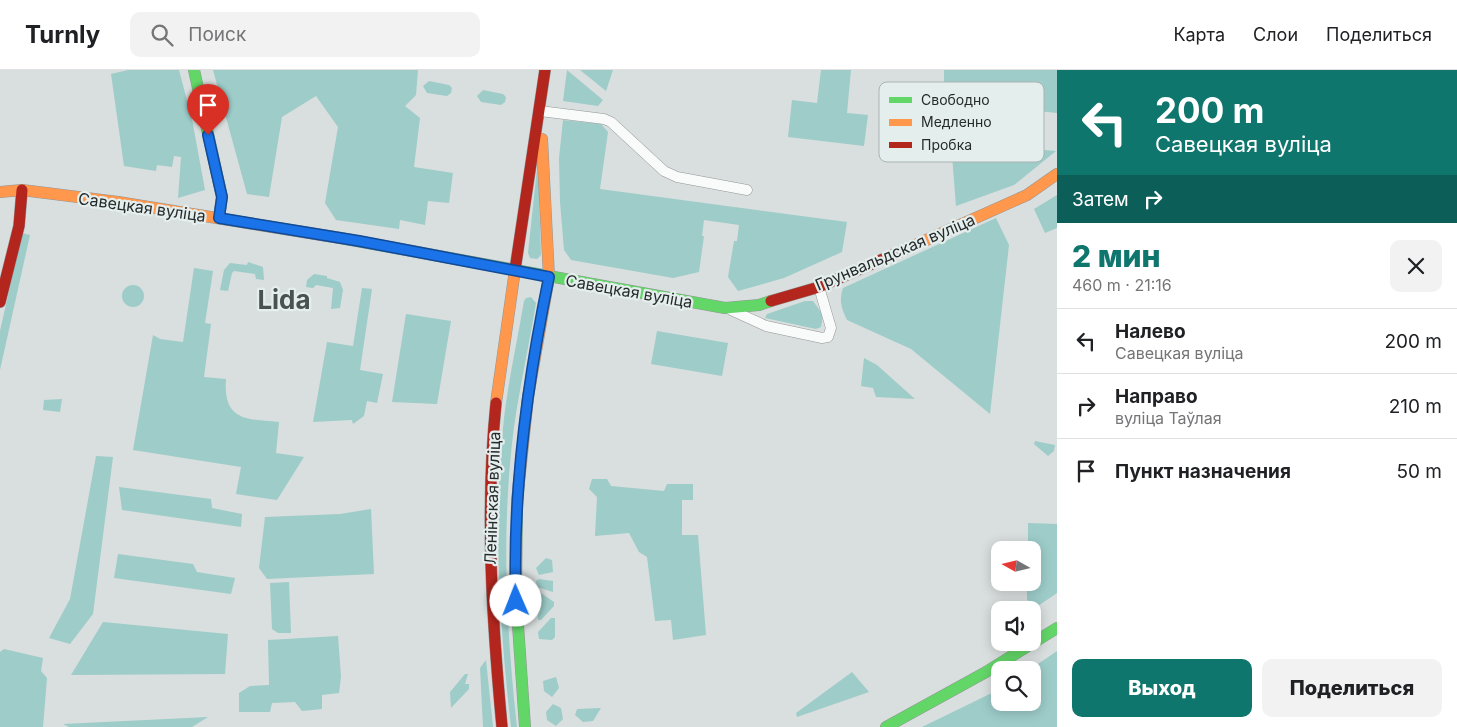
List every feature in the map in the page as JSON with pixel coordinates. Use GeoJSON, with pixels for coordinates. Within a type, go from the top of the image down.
{"type":"FeatureCollection","features":[{"type":"Feature","properties":{"kind":"main road"},"geometry":{"type":"LineString","coordinates":[[194,70],[222,197],[219,218]]}},
{"type":"Feature","properties":{"kind":"main road"},"geometry":{"type":"LineString","coordinates":[[540,111],[545,70]]}},
{"type":"Feature","properties":{"kind":"main road","name":"Ленінская вуліца"},"geometry":{"type":"LineString","coordinates":[[502,727],[490,586],[490,502],[494,426],[515,270],[540,111]]}},
{"type":"Feature","properties":{"kind":"main road","name":"Ленінская вуліца"},"geometry":{"type":"LineString","coordinates":[[525,727],[517,612],[516,517],[524,425],[549,277],[540,111]]}},
{"type":"Feature","properties":{"kind":"main road","name":"Грунвальдская вуліца"},"geometry":{"type":"LineString","coordinates":[[726,308],[759,305],[819,287],[1026,195],[1057,174]]}},
{"type":"Feature","properties":{"kind":"main road"},"geometry":{"type":"LineString","coordinates":[[0,302],[19,226],[22,190]]}},
{"type":"Feature","properties":{"kind":"main road","name":"Савецкая вуліца"},"geometry":{"type":"LineString","coordinates":[[0,192],[22,190],[118,202],[219,218],[359,241],[726,308]]}},
{"type":"Feature","properties":{"kind":"main road"},"geometry":{"type":"LineString","coordinates":[[886,727],[986,672],[1057,628]]}},
{"type":"Feature","properties":{"kind":"street"},"geometry":{"type":"LineString","coordinates":[[540,111],[604,118],[611,122],[664,171],[677,178],[747,190]]}},
{"type":"Feature","properties":{"kind":"street"},"geometry":{"type":"LineString","coordinates":[[726,308],[744,314],[766,326],[822,338],[828,336],[831,328],[819,287]]}},
{"type":"Feature","properties":{"kind":"shaded area"},"geometry":{"type":"Polygon","coordinates":[[[128,70],[179,70],[192,119],[205,190],[178,198],[181,157],[174,156],[172,167],[157,165],[156,171],[124,166],[111,74],[128,70]]]}},
{"type":"Feature","properties":{"kind":"shaded area"},"geometry":{"type":"Polygon","coordinates":[[[213,70],[418,70],[416,95],[405,106],[420,118],[414,167],[453,173],[449,203],[428,201],[425,225],[400,220],[399,229],[336,220],[325,203],[338,127],[316,96],[282,117],[269,197],[247,194],[213,70]]]}},
{"type":"Feature","properties":{"kind":"shaded area"},"geometry":{"type":"Polygon","coordinates":[[[567,70],[603,100],[598,106],[563,101],[567,70]]]}},
{"type":"Feature","properties":{"kind":"shaded area"},"geometry":{"type":"Polygon","coordinates":[[[580,70],[613,70],[606,91],[580,70]]]}},
{"type":"Feature","properties":{"kind":"shaded area"},"geometry":{"type":"Polygon","coordinates":[[[821,70],[851,70],[847,113],[868,115],[864,146],[788,137],[792,100],[817,103],[821,70]]]}},
{"type":"Feature","properties":{"kind":"shaded area"},"geometry":{"type":"Polygon","coordinates":[[[944,70],[1057,70],[1057,113],[1044,112],[1044,82],[944,82],[944,70]]]}},
{"type":"Feature","properties":{"kind":"shaded area"},"geometry":{"type":"Polygon","coordinates":[[[429,81],[449,85],[452,88],[451,93],[447,96],[427,93],[423,86],[429,81]]]}},
{"type":"Feature","properties":{"kind":"shaded area"},"geometry":{"type":"Polygon","coordinates":[[[483,90],[503,94],[506,97],[505,102],[501,105],[481,102],[477,96],[483,90]]]}},
{"type":"Feature","properties":{"kind":"shaded area"},"geometry":{"type":"Polygon","coordinates":[[[563,120],[601,124],[608,132],[600,189],[847,222],[842,252],[784,278],[738,291],[728,277],[734,241],[737,241],[739,225],[704,220],[702,236],[704,236],[699,272],[673,278],[571,260],[564,250],[560,202],[559,158],[563,120]]]}},
{"type":"Feature","properties":{"kind":"shaded area"},"geometry":{"type":"Polygon","coordinates":[[[1044,150],[1056,151],[1044,161],[1044,150]]]}},
{"type":"Feature","properties":{"kind":"shaded area"},"geometry":{"type":"Polygon","coordinates":[[[538,159],[541,255],[537,259],[530,258],[528,253],[538,159]]]}},
{"type":"Feature","properties":{"kind":"shaded area"},"geometry":{"type":"Polygon","coordinates":[[[953,162],[1042,162],[1014,185],[956,206],[953,162]]]}},
{"type":"Feature","properties":{"kind":"shaded area"},"geometry":{"type":"Polygon","coordinates":[[[1057,195],[1057,228],[1045,233],[1034,209],[1057,195]]]}},
{"type":"Feature","properties":{"kind":"shaded area"},"geometry":{"type":"Polygon","coordinates":[[[996,218],[1009,245],[990,414],[911,349],[847,320],[841,300],[843,288],[996,218]]]}},
{"type":"Feature","properties":{"kind":"shaded area"},"geometry":{"type":"Polygon","coordinates":[[[22,233],[30,235],[0,370],[0,331],[22,233]]]}},
{"type":"Feature","properties":{"kind":"shaded area"},"geometry":{"type":"Polygon","coordinates":[[[248,262],[263,267],[264,280],[256,279],[255,274],[234,271],[228,291],[220,290],[224,270],[230,263],[247,265],[248,262]]]}},
{"type":"Feature","properties":{"kind":"shaded area"},"geometry":{"type":"Polygon","coordinates":[[[194,268],[213,271],[205,323],[211,324],[204,377],[226,379],[228,403],[239,415],[256,420],[279,422],[276,453],[304,457],[277,500],[236,494],[241,467],[133,450],[153,335],[160,339],[183,342],[194,268]]]}},
{"type":"Feature","properties":{"kind":"shaded area"},"geometry":{"type":"Polygon","coordinates":[[[314,274],[327,276],[327,278],[340,282],[343,290],[340,308],[331,309],[333,288],[316,285],[313,288],[306,287],[307,280],[314,274]]]}},
{"type":"Feature","properties":{"kind":"shaded area"},"geometry":{"type":"Polygon","coordinates":[[[133,285],[141,288],[144,296],[141,304],[133,307],[125,304],[122,296],[125,288],[133,285]]]}},
{"type":"Feature","properties":{"kind":"shaded area"},"geometry":{"type":"Polygon","coordinates":[[[362,288],[372,289],[360,370],[383,374],[377,403],[367,401],[364,416],[353,424],[352,420],[313,422],[327,342],[353,346],[362,288]]]}},
{"type":"Feature","properties":{"kind":"shaded area"},"geometry":{"type":"Polygon","coordinates":[[[531,297],[536,303],[514,427],[507,502],[506,577],[517,727],[511,727],[501,615],[498,503],[507,396],[524,301],[526,298],[531,297]]]}},
{"type":"Feature","properties":{"kind":"shaded area"},"geometry":{"type":"Polygon","coordinates":[[[805,301],[813,301],[823,315],[821,327],[816,329],[765,318],[767,314],[805,301]]]}},
{"type":"Feature","properties":{"kind":"shaded area"},"geometry":{"type":"Polygon","coordinates":[[[406,314],[451,321],[437,404],[392,402],[406,314]]]}},
{"type":"Feature","properties":{"kind":"shaded area"},"geometry":{"type":"Polygon","coordinates":[[[657,331],[728,343],[722,376],[651,364],[657,331]]]}},
{"type":"Feature","properties":{"kind":"shaded area"},"geometry":{"type":"Polygon","coordinates":[[[864,358],[877,365],[915,399],[876,397],[873,388],[861,386],[864,358]]]}},
{"type":"Feature","properties":{"kind":"shaded area"},"geometry":{"type":"Polygon","coordinates":[[[62,399],[60,412],[43,410],[44,400],[62,399]]]}},
{"type":"Feature","properties":{"kind":"shaded area"},"geometry":{"type":"Polygon","coordinates":[[[1035,441],[1055,445],[1054,451],[1048,456],[1034,444],[1035,441]]]}},
{"type":"Feature","properties":{"kind":"shaded area"},"geometry":{"type":"Polygon","coordinates":[[[96,456],[113,457],[93,614],[70,644],[49,638],[70,599],[96,456]]]}},
{"type":"Feature","properties":{"kind":"shaded area"},"geometry":{"type":"Polygon","coordinates":[[[592,479],[607,479],[611,486],[664,491],[667,484],[693,484],[693,500],[682,500],[682,535],[698,535],[706,635],[673,640],[671,620],[655,621],[647,557],[639,552],[629,533],[595,536],[597,497],[589,489],[592,479]]]}},
{"type":"Feature","properties":{"kind":"shaded area"},"geometry":{"type":"Polygon","coordinates":[[[119,487],[211,499],[212,508],[242,514],[241,527],[122,510],[119,487]]]}},
{"type":"Feature","properties":{"kind":"shaded area"},"geometry":{"type":"Polygon","coordinates":[[[371,509],[374,574],[267,579],[259,568],[265,517],[340,514],[371,509]]]}},
{"type":"Feature","properties":{"kind":"shaded area"},"geometry":{"type":"Polygon","coordinates":[[[1028,523],[1057,524],[1057,593],[1041,604],[1041,601],[1027,600],[1027,591],[1041,591],[1041,541],[1028,541],[1028,523]]]}},
{"type":"Feature","properties":{"kind":"shaded area"},"geometry":{"type":"Polygon","coordinates":[[[118,554],[193,564],[197,572],[235,578],[231,594],[114,578],[118,554]]]}},
{"type":"Feature","properties":{"kind":"shaded area"},"geometry":{"type":"Polygon","coordinates":[[[546,558],[552,560],[553,572],[539,575],[536,568],[546,558]]]}},
{"type":"Feature","properties":{"kind":"shaded area"},"geometry":{"type":"Polygon","coordinates":[[[539,579],[553,581],[553,592],[537,587],[536,581],[539,579]]]}},
{"type":"Feature","properties":{"kind":"shaded area"},"geometry":{"type":"Polygon","coordinates":[[[289,582],[291,633],[278,633],[272,629],[270,583],[289,582]]]}},
{"type":"Feature","properties":{"kind":"shaded area"},"geometry":{"type":"Polygon","coordinates":[[[537,593],[541,593],[554,602],[554,606],[541,620],[538,620],[537,593]]]}},
{"type":"Feature","properties":{"kind":"shaded area"},"geometry":{"type":"Polygon","coordinates":[[[551,618],[555,618],[555,637],[552,640],[539,639],[538,632],[551,618]]]}},
{"type":"Feature","properties":{"kind":"shaded area"},"geometry":{"type":"Polygon","coordinates":[[[103,622],[228,634],[225,674],[71,675],[103,622]]]}},
{"type":"Feature","properties":{"kind":"shaded area"},"geometry":{"type":"Polygon","coordinates":[[[338,636],[341,677],[339,693],[322,695],[322,709],[302,711],[295,702],[272,703],[270,712],[239,712],[239,693],[250,686],[269,685],[268,640],[338,636]]]}},
{"type":"Feature","properties":{"kind":"shaded area"},"geometry":{"type":"Polygon","coordinates":[[[4,649],[43,658],[41,671],[47,678],[43,727],[0,727],[0,652],[4,649]]]}},
{"type":"Feature","properties":{"kind":"shaded area"},"geometry":{"type":"Polygon","coordinates":[[[1057,651],[1057,727],[922,727],[991,693],[991,711],[1041,711],[1041,662],[1057,651]]]}},
{"type":"Feature","properties":{"kind":"shaded area"},"geometry":{"type":"Polygon","coordinates":[[[486,660],[493,727],[483,727],[480,668],[486,660]]]}},
{"type":"Feature","properties":{"kind":"shaded area"},"geometry":{"type":"Polygon","coordinates":[[[852,672],[869,692],[797,717],[796,713],[852,672]]]}},
{"type":"Feature","properties":{"kind":"shaded area"},"geometry":{"type":"Polygon","coordinates":[[[465,674],[468,674],[465,684],[469,684],[469,689],[451,708],[450,692],[465,674]]]}},
{"type":"Feature","properties":{"kind":"shaded area"},"geometry":{"type":"Polygon","coordinates":[[[556,677],[559,688],[552,697],[544,691],[543,681],[556,677]]]}},
{"type":"Feature","properties":{"kind":"shaded area"},"geometry":{"type":"Polygon","coordinates":[[[553,704],[561,708],[563,719],[556,726],[547,720],[546,712],[553,704]]]}},
{"type":"Feature","properties":{"kind":"shaded area"},"geometry":{"type":"Polygon","coordinates":[[[601,708],[593,721],[583,722],[575,715],[577,709],[601,708]]]}},
{"type":"Feature","properties":{"kind":"shaded area"},"geometry":{"type":"Polygon","coordinates":[[[208,717],[192,727],[69,727],[63,724],[208,717]]]}},
{"type":"Feature","properties":{"kind":"traffic: fast"},"geometry":{"type":"LineString","coordinates":[[194,70],[222,197],[219,218]]}},
{"type":"Feature","properties":{"kind":"traffic: fast"},"geometry":{"type":"LineString","coordinates":[[340,238],[725,308],[759,305],[771,301]]}},
{"type":"Feature","properties":{"kind":"traffic: fast"},"geometry":{"type":"LineString","coordinates":[[517,501],[516,596],[525,727]]}},
{"type":"Feature","properties":{"kind":"traffic: fast"},"geometry":{"type":"LineString","coordinates":[[886,727],[986,672],[1057,628]]}},
{"type":"Feature","properties":{"kind":"traffic: slow"},"geometry":{"type":"LineString","coordinates":[[542,139],[549,277]]}},
{"type":"Feature","properties":{"kind":"traffic: slow"},"geometry":{"type":"LineString","coordinates":[[913,246],[1027,195],[1057,174]]}},
{"type":"Feature","properties":{"kind":"traffic: slow"},"geometry":{"type":"LineString","coordinates":[[0,192],[22,190],[118,202],[340,238]]}},
{"type":"Feature","properties":{"kind":"traffic: slow"},"geometry":{"type":"LineString","coordinates":[[496,403],[515,270]]}},
{"type":"Feature","properties":{"kind":"traffic: slow"},"geometry":{"type":"LineString","coordinates":[[517,501],[528,397],[549,277]]}},
{"type":"Feature","properties":{"kind":"traffic: jam"},"geometry":{"type":"LineString","coordinates":[[515,270],[545,70]]}},
{"type":"Feature","properties":{"kind":"traffic: jam"},"geometry":{"type":"LineString","coordinates":[[0,302],[19,226],[22,190]]}},
{"type":"Feature","properties":{"kind":"traffic: jam"},"geometry":{"type":"LineString","coordinates":[[771,301],[819,287],[913,246]]}},
{"type":"Feature","properties":{"kind":"traffic: jam"},"geometry":{"type":"LineString","coordinates":[[496,403],[490,525],[495,646],[502,727]]}},
{"type":"Feature","properties":{"kind":"district","name":"Lida"},"geometry":{"type":"Point","coordinates":[284,299]}},
{"type":"Feature","properties":{"kind":"route"},"geometry":{"type":"LineString","coordinates":[[208,135],[222,197],[219,218],[359,241],[549,277],[521,452],[516,517],[516,601]]}}]}
